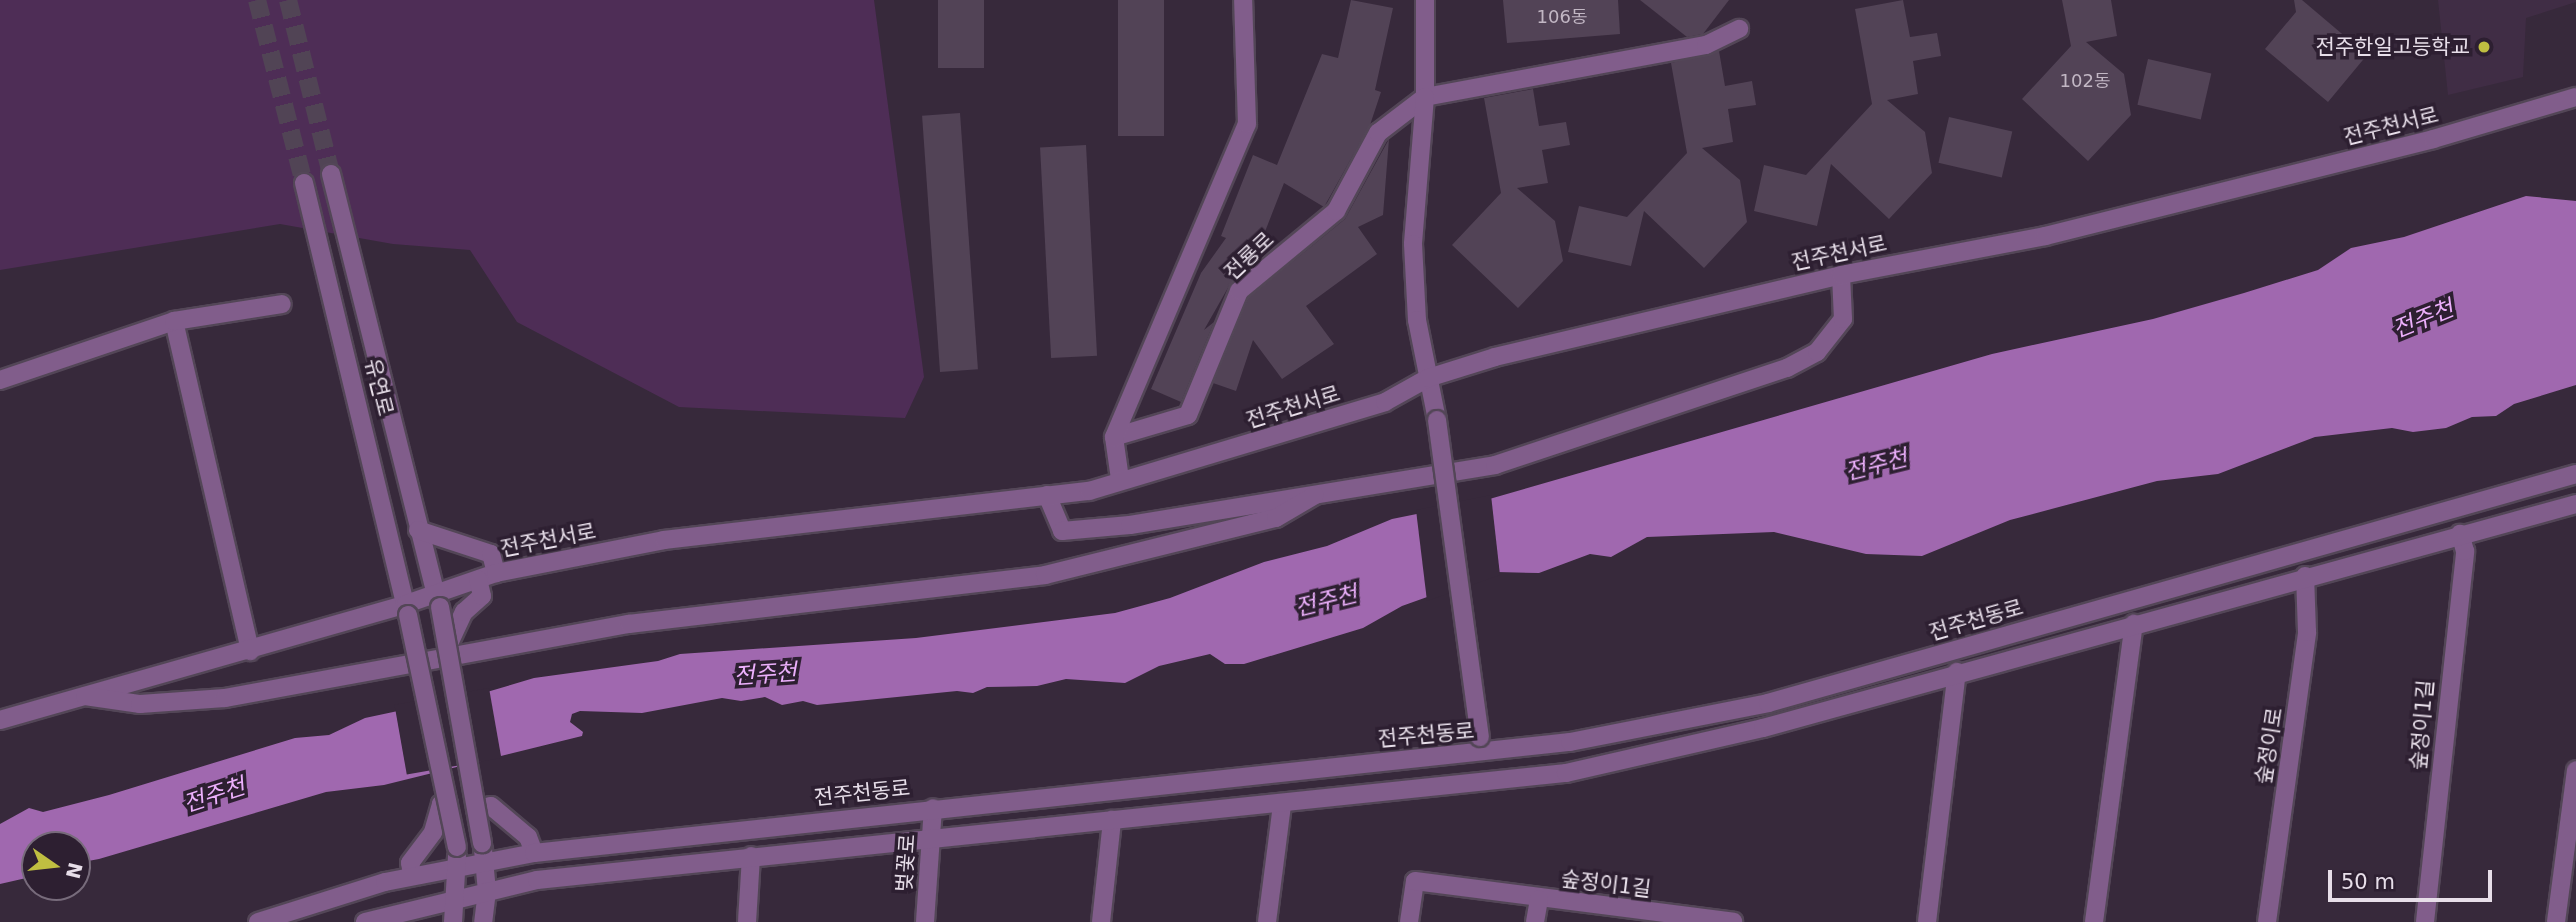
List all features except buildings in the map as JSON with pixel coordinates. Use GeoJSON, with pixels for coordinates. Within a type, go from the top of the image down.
{"type":"FeatureCollection","features":[{"type":"Feature","properties":{"kind":"street"},"geometry":{"type":"LineString","coordinates":[[1120,479],[1114,437],[1247,124],[1243,0]]}},
{"type":"Feature","properties":{"kind":"street"},"geometry":{"type":"LineString","coordinates":[[1425,0],[1425,97],[1413,244],[1417,320],[1437,420],[1486,782]]}},
{"type":"Feature","properties":{"kind":"street"},"geometry":{"type":"LineString","coordinates":[[1425,97],[1706,45],[1739,29]]}},
{"type":"Feature","properties":{"kind":"street","name":"전룡로"},"geometry":{"type":"LineString","coordinates":[[1114,437],[1188,415],[1239,291],[1336,211],[1378,133],[1425,97]]}},
{"type":"Feature","properties":{"kind":"street","name":"전주천서로"},"geometry":{"type":"LineString","coordinates":[[0,720],[407,609],[480,587],[496,573],[664,540],[1089,491],[1120,479],[1385,402],[1428,378],[1495,357],[1841,275],[2045,236],[2433,139],[2576,97]]}},
{"type":"Feature","properties":{"kind":"street","name":"유연로"},"geometry":{"type":"LineString","coordinates":[[331,174],[365,298],[418,530],[438,599],[483,852],[487,891],[483,922]]}},
{"type":"Feature","properties":{"kind":"street","name":"유연로"},"geometry":{"type":"LineString","coordinates":[[304,183],[407,609],[457,847],[453,922]]}},
{"type":"Feature","properties":{"kind":"street"},"geometry":{"type":"LineString","coordinates":[[1047,495],[1062,531],[1130,525],[1495,465],[1787,368],[1817,352],[1843,319],[1841,275]]}},
{"type":"Feature","properties":{"kind":"street"},"geometry":{"type":"LineString","coordinates":[[0,380],[174,321],[282,304]]}},
{"type":"Feature","properties":{"kind":"street"},"geometry":{"type":"LineString","coordinates":[[174,321],[250,651]]}},
{"type":"Feature","properties":{"kind":"street","name":"전주천동로"},"geometry":{"type":"LineString","coordinates":[[258,922],[412,875],[457,866],[483,852],[531,845],[933,808],[1481,745],[1570,742],[1769,703],[2576,474]]}},
{"type":"Feature","properties":{"kind":"street"},"geometry":{"type":"LineString","coordinates":[[85,696],[140,704],[225,698],[642,622],[1045,575],[1276,518],[1315,495]]}},
{"type":"Feature","properties":{"kind":"street"},"geometry":{"type":"LineString","coordinates":[[365,922],[537,880],[1566,773],[1763,728],[2305,576],[2576,504]]}},
{"type":"Feature","properties":{"kind":"street"},"geometry":{"type":"LineString","coordinates":[[418,530],[491,554],[496,573]]}},
{"type":"Feature","properties":{"kind":"street","name":"숲정이1길"},"geometry":{"type":"LineString","coordinates":[[2425,922],[2465,551],[2460,534]]}},
{"type":"Feature","properties":{"kind":"street","name":"숲정이로"},"geometry":{"type":"LineString","coordinates":[[2267,922],[2307,632],[2305,576]]}},
{"type":"Feature","properties":{"kind":"street"},"geometry":{"type":"LineString","coordinates":[[447,648],[464,612],[480,587]]}},
{"type":"Feature","properties":{"kind":"street"},"geometry":{"type":"LineString","coordinates":[[2094,922],[2134,624]]}},
{"type":"Feature","properties":{"kind":"street"},"geometry":{"type":"LineString","coordinates":[[1927,922],[1957,672]]}},
{"type":"Feature","properties":{"kind":"street"},"geometry":{"type":"LineString","coordinates":[[2556,922],[2576,770]]}},
{"type":"Feature","properties":{"kind":"street"},"geometry":{"type":"LineString","coordinates":[[412,875],[410,863],[433,832],[441,804],[448,804]]}},
{"type":"Feature","properties":{"kind":"street"},"geometry":{"type":"LineString","coordinates":[[1267,922],[1282,804]]}},
{"type":"Feature","properties":{"kind":"street"},"geometry":{"type":"LineString","coordinates":[[476,809],[491,806],[531,845]]}},
{"type":"Feature","properties":{"kind":"street","name":"벚꽃로"},"geometry":{"type":"LineString","coordinates":[[925,922],[933,808]]}},
{"type":"Feature","properties":{"kind":"street"},"geometry":{"type":"LineString","coordinates":[[1101,922],[1112,820]]}},
{"type":"Feature","properties":{"kind":"street"},"geometry":{"type":"LineString","coordinates":[[747,922],[751,856]]}},
{"type":"Feature","properties":{"kind":"street","name":"숲정이1길"},"geometry":{"type":"LineString","coordinates":[[1409,922],[1415,881],[1668,919],[1733,922]]}},
{"type":"Feature","properties":{"kind":"street","name":"숲정이1길"},"geometry":{"type":"LineString","coordinates":[[1535,922],[1539,899]]}},
{"type":"Feature","properties":{"kind":"shaded area"},"geometry":{"type":"Polygon","coordinates":[[[0,0],[874,0],[924,377],[905,418],[679,407],[517,322],[470,250],[393,244],[280,224],[0,270],[0,0]]]}},
{"type":"Feature","properties":{"kind":"shaded area","name":"전주한일고등학교"},"geometry":{"type":"Polygon","coordinates":[[[2438,0],[2576,2],[2526,18],[2523,77],[2448,95],[2438,0]]]}},
{"type":"Feature","properties":{"kind":"water","name":"전주천"},"geometry":{"type":"Polygon","coordinates":[[[2526,196],[2576,201],[2576,385],[2514,404],[2496,416],[2472,417],[2446,428],[2413,432],[2392,428],[2315,437],[2218,474],[2157,481],[2010,520],[1922,556],[1866,554],[1774,532],[1647,537],[1611,557],[1590,554],[1539,573],[1497,572],[1402,606],[1363,628],[1244,664],[1225,664],[1210,654],[1159,666],[1125,683],[1066,679],[1037,686],[987,687],[973,693],[957,691],[817,705],[803,701],[782,705],[765,697],[741,701],[722,698],[642,713],[580,711],[572,714],[570,722],[583,732],[582,736],[384,785],[326,792],[99,859],[91,860],[91,831],[21,831],[21,879],[0,884],[0,824],[29,808],[43,812],[109,795],[295,738],[329,735],[365,718],[487,692],[534,678],[658,661],[680,654],[916,638],[1115,613],[1170,598],[1264,562],[1327,546],[1392,519],[1486,500],[1992,354],[2153,319],[2318,270],[2351,248],[2404,237],[2526,196]]]}},
{"type":"Feature","properties":{"kind":"pier"},"geometry":{"type":"Polygon","coordinates":[[[1491,495],[1500,575],[1427,601],[1416,510],[1491,495]]]}},
{"type":"Feature","properties":{"kind":"pier"},"geometry":{"type":"Polygon","coordinates":[[[489,688],[501,758],[407,775],[394,705],[489,688]]]}},
{"type":"Feature","properties":{"kind":"tunnel"},"geometry":{"type":"LineString","coordinates":[[257,0],[304,183]]}},
{"type":"Feature","properties":{"kind":"tunnel"},"geometry":{"type":"LineString","coordinates":[[288,0],[331,174]]}},
{"type":"Feature","properties":{"kind":"place","name":"전주한일고등학교"},"geometry":{"type":"Point","coordinates":[2484,47]}}]}
